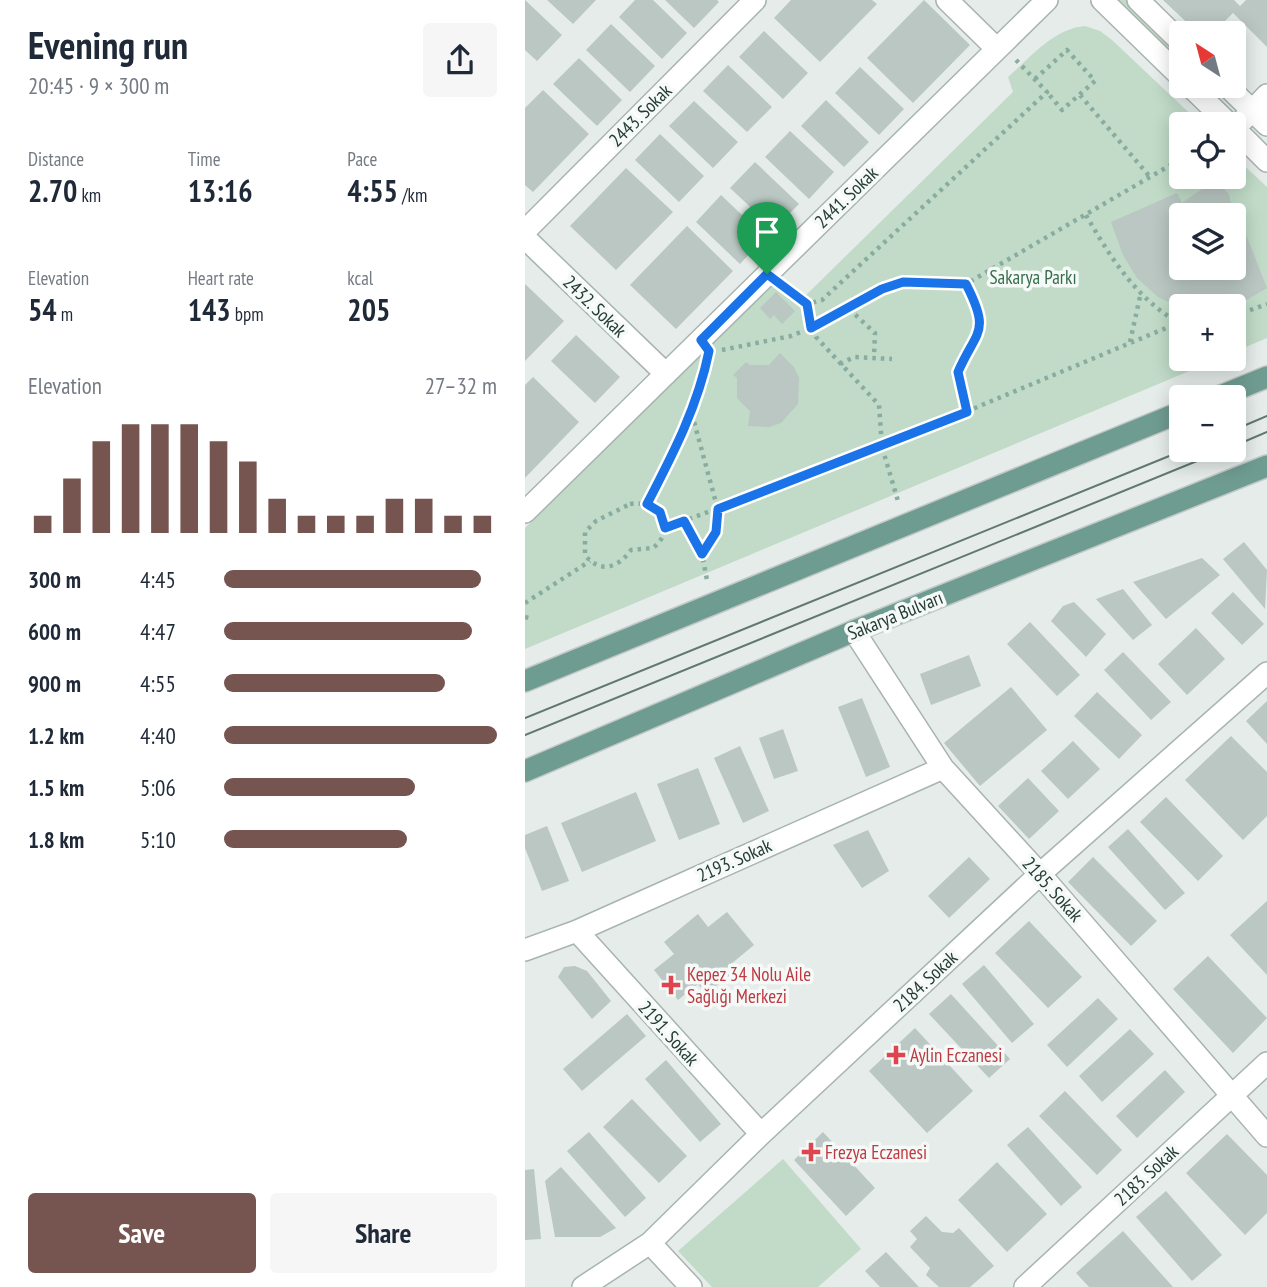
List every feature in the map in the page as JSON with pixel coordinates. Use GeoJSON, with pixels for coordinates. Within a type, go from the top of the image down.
{"type":"FeatureCollection","features":[{"type":"Feature","properties":{"kind":"main road"},"geometry":{"type":"LineString","coordinates":[[1246,386],[1267,377]]}},
{"type":"Feature","properties":{"kind":"main road"},"geometry":{"type":"LineString","coordinates":[[525,681],[1169,417]]}},
{"type":"Feature","properties":{"kind":"main road","name":"Sakarya Bulvarı"},"geometry":{"type":"LineString","coordinates":[[525,771],[854,631],[1267,466]]}},
{"type":"Feature","properties":{"kind":"street","name":"2443. Sokak"},"geometry":{"type":"LineString","coordinates":[[525,230],[755,0]]}},
{"type":"Feature","properties":{"kind":"street"},"geometry":{"type":"LineString","coordinates":[[947,0],[997,49]]}},
{"type":"Feature","properties":{"kind":"street","name":"2441. Sokak"},"geometry":{"type":"LineString","coordinates":[[525,512],[666,374],[705,345],[767,274],[1047,0]]}},
{"type":"Feature","properties":{"kind":"street"},"geometry":{"type":"LineString","coordinates":[[1102,0],[1169,65]]}},
{"type":"Feature","properties":{"kind":"street"},"geometry":{"type":"LineString","coordinates":[[1138,0],[1169,30]]}},
{"type":"Feature","properties":{"kind":"street"},"geometry":{"type":"LineString","coordinates":[[1239,98],[1259,117],[1267,95]]}},
{"type":"Feature","properties":{"kind":"street"},"geometry":{"type":"LineString","coordinates":[[1202,98],[1217,112]]}},
{"type":"Feature","properties":{"kind":"street"},"geometry":{"type":"LineString","coordinates":[[1246,141],[1267,161]]}},
{"type":"Feature","properties":{"kind":"street","name":"2432. Sokak"},"geometry":{"type":"LineString","coordinates":[[525,238],[666,374]]}},
{"type":"Feature","properties":{"kind":"street","name":"2185. Sokak"},"geometry":{"type":"LineString","coordinates":[[854,631],[943,768],[1040,874],[1267,1136]]}},
{"type":"Feature","properties":{"kind":"street","name":"2184. Sokak"},"geometry":{"type":"LineString","coordinates":[[583,1287],[650,1243],[761,1134],[1040,874],[1267,673]]}},
{"type":"Feature","properties":{"kind":"street","name":"2193. Sokak"},"geometry":{"type":"LineString","coordinates":[[525,950],[576,931],[943,768]]}},
{"type":"Feature","properties":{"kind":"street","name":"2191. Sokak"},"geometry":{"type":"LineString","coordinates":[[576,931],[761,1134]]}},
{"type":"Feature","properties":{"kind":"street","name":"2183. Sokak"},"geometry":{"type":"LineString","coordinates":[[1025,1287],[1267,1063]]}},
{"type":"Feature","properties":{"kind":"street"},"geometry":{"type":"LineString","coordinates":[[650,1243],[691,1287]]}},
{"type":"Feature","properties":{"kind":"path"},"geometry":{"type":"LineString","coordinates":[[997,49],[1009,55],[1035,79],[1062,110],[1095,81],[1067,50],[1035,79]]}},
{"type":"Feature","properties":{"kind":"path"},"geometry":{"type":"LineString","coordinates":[[807,304],[822,300],[1047,92]]}},
{"type":"Feature","properties":{"kind":"path"},"geometry":{"type":"LineString","coordinates":[[1080,95],[1150,177]]}},
{"type":"Feature","properties":{"kind":"path"},"geometry":{"type":"LineString","coordinates":[[647,504],[692,413],[705,345],[767,343],[811,328],[882,289],[903,282],[966,284],[1169,166]]}},
{"type":"Feature","properties":{"kind":"path"},"geometry":{"type":"LineString","coordinates":[[1086,215],[1116,267],[1169,314]]}},
{"type":"Feature","properties":{"kind":"path"},"geometry":{"type":"LineString","coordinates":[[767,274],[807,304],[811,328],[879,405],[882,447],[898,501]]}},
{"type":"Feature","properties":{"kind":"path"},"geometry":{"type":"LineString","coordinates":[[966,284],[981,321],[975,344],[958,372],[967,412]]}},
{"type":"Feature","properties":{"kind":"path"},"geometry":{"type":"LineString","coordinates":[[1130,343],[1141,292]]}},
{"type":"Feature","properties":{"kind":"path"},"geometry":{"type":"LineString","coordinates":[[1246,312],[1267,304]]}},
{"type":"Feature","properties":{"kind":"path"},"geometry":{"type":"LineString","coordinates":[[849,309],[874,333],[874,357]]}},
{"type":"Feature","properties":{"kind":"path"},"geometry":{"type":"LineString","coordinates":[[665,528],[882,447],[1169,327]]}},
{"type":"Feature","properties":{"kind":"path"},"geometry":{"type":"LineString","coordinates":[[840,364],[854,357],[892,359]]}},
{"type":"Feature","properties":{"kind":"path"},"geometry":{"type":"LineString","coordinates":[[692,413],[718,509],[716,532],[702,554]]}},
{"type":"Feature","properties":{"kind":"path"},"geometry":{"type":"LineString","coordinates":[[631,504],[647,504],[660,512],[665,528],[659,543],[646,550],[631,550],[618,564],[604,568],[590,561],[585,555],[582,540],[589,526],[631,504]]}},
{"type":"Feature","properties":{"kind":"path"},"geometry":{"type":"LineString","coordinates":[[684,521],[702,554],[707,580]]}},
{"type":"Feature","properties":{"kind":"path"},"geometry":{"type":"LineString","coordinates":[[525,603],[590,561]]}},
{"type":"Feature","properties":{"kind":"green space"},"geometry":{"type":"Polygon","coordinates":[[[1112,0],[1129,0],[1169,39],[1169,55],[1112,0]]]}},
{"type":"Feature","properties":{"kind":"green space","name":"Sakarya Parkı"},"geometry":{"type":"Polygon","coordinates":[[[1085,26],[1100,31],[1169,94],[1169,98],[1173,98],[1188,112],[1169,112],[1169,189],[1246,189],[1246,167],[1267,187],[1267,338],[1246,347],[1246,294],[1169,294],[1169,371],[1189,371],[525,649],[525,528],[776,281],[801,300],[1013,92],[1008,77],[1043,45],[1063,32],[1085,26]]]}},
{"type":"Feature","properties":{"kind":"green space"},"geometry":{"type":"Polygon","coordinates":[[[783,1159],[861,1249],[818,1287],[712,1287],[678,1251],[783,1159]]]}},
{"type":"Feature","properties":{"kind":"building"},"geometry":{"type":"Polygon","coordinates":[[[525,0],[562,35],[537,61],[525,50],[525,0]]]}},
{"type":"Feature","properties":{"kind":"building"},"geometry":{"type":"Polygon","coordinates":[[[547,0],[596,0],[573,24],[547,0]]]}},
{"type":"Feature","properties":{"kind":"building"},"geometry":{"type":"Polygon","coordinates":[[[635,0],[653,0],[687,33],[662,59],[619,17],[635,0]]]}},
{"type":"Feature","properties":{"kind":"building"},"geometry":{"type":"Polygon","coordinates":[[[665,0],[717,0],[719,2],[694,28],[665,0]]]}},
{"type":"Feature","properties":{"kind":"building"},"geometry":{"type":"Polygon","coordinates":[[[791,0],[872,0],[877,4],[820,62],[774,18],[791,0]]]}},
{"type":"Feature","properties":{"kind":"building"},"geometry":{"type":"Polygon","coordinates":[[[924,0],[970,45],[913,103],[867,58],[924,0]]]}},
{"type":"Feature","properties":{"kind":"building"},"geometry":{"type":"Polygon","coordinates":[[[1163,0],[1234,0],[1240,6],[1246,0],[1267,0],[1267,47],[1246,26],[1246,21],[1241,21],[1233,13],[1225,21],[1185,21],[1163,0]]]}},
{"type":"Feature","properties":{"kind":"building"},"geometry":{"type":"Polygon","coordinates":[[[611,24],[655,66],[630,92],[586,50],[611,24]]]}},
{"type":"Feature","properties":{"kind":"building"},"geometry":{"type":"Polygon","coordinates":[[[764,31],[808,73],[783,99],[739,57],[764,31]]]}},
{"type":"Feature","properties":{"kind":"building"},"geometry":{"type":"Polygon","coordinates":[[[579,58],[622,100],[597,126],[553,84],[579,58]]]}},
{"type":"Feature","properties":{"kind":"building"},"geometry":{"type":"Polygon","coordinates":[[[728,65],[772,107],[747,132],[703,91],[728,65]]]}},
{"type":"Feature","properties":{"kind":"building"},"geometry":{"type":"Polygon","coordinates":[[[860,67],[904,109],[879,135],[835,93],[860,67]]]}},
{"type":"Feature","properties":{"kind":"building"},"geometry":{"type":"Polygon","coordinates":[[[543,90],[589,134],[533,192],[525,185],[525,108],[543,90]]]}},
{"type":"Feature","properties":{"kind":"building"},"geometry":{"type":"Polygon","coordinates":[[[826,100],[869,142],[844,167],[801,126],[826,100]]]}},
{"type":"Feature","properties":{"kind":"building"},"geometry":{"type":"Polygon","coordinates":[[[694,101],[738,142],[713,168],[669,126],[694,101]]]}},
{"type":"Feature","properties":{"kind":"building"},"geometry":{"type":"Polygon","coordinates":[[[790,131],[834,172],[809,199],[765,157],[790,131]]]}},
{"type":"Feature","properties":{"kind":"building"},"geometry":{"type":"Polygon","coordinates":[[[660,134],[704,176],[679,202],[635,160],[660,134]]]}},
{"type":"Feature","properties":{"kind":"building"},"geometry":{"type":"Polygon","coordinates":[[[755,162],[799,204],[774,229],[730,188],[755,162]]]}},
{"type":"Feature","properties":{"kind":"building"},"geometry":{"type":"Polygon","coordinates":[[[626,168],[673,212],[616,270],[570,226],[626,168]]]}},
{"type":"Feature","properties":{"kind":"building"},"geometry":{"type":"Polygon","coordinates":[[[1202,189],[1224,189],[1229,194],[1231,203],[1182,203],[1202,189]]]}},
{"type":"Feature","properties":{"kind":"building"},"geometry":{"type":"Polygon","coordinates":[[[1177,193],[1182,203],[1169,203],[1169,280],[1246,280],[1246,235],[1267,288],[1246,300],[1246,294],[1169,294],[1169,302],[1158,297],[1137,278],[1123,255],[1111,222],[1177,193]]]}},
{"type":"Feature","properties":{"kind":"building"},"geometry":{"type":"Polygon","coordinates":[[[721,195],[765,237],[740,264],[696,222],[721,195]]]}},
{"type":"Feature","properties":{"kind":"building"},"geometry":{"type":"Polygon","coordinates":[[[687,226],[733,271],[676,329],[630,285],[687,226]]]}},
{"type":"Feature","properties":{"kind":"building"},"geometry":{"type":"Polygon","coordinates":[[[525,284],[564,321],[525,361],[525,284]]]}},
{"type":"Feature","properties":{"kind":"building"},"geometry":{"type":"Polygon","coordinates":[[[776,292],[795,311],[782,324],[774,315],[770,319],[760,308],[776,292]]]}},
{"type":"Feature","properties":{"kind":"building"},"geometry":{"type":"Polygon","coordinates":[[[576,335],[620,377],[595,403],[551,361],[576,335]]]}},
{"type":"Feature","properties":{"kind":"building"},"geometry":{"type":"Polygon","coordinates":[[[780,353],[794,367],[799,378],[798,404],[781,423],[769,427],[748,426],[750,411],[737,398],[737,378],[733,375],[746,362],[750,365],[769,365],[780,353]]]}},
{"type":"Feature","properties":{"kind":"building"},"geometry":{"type":"Polygon","coordinates":[[[533,377],[579,422],[525,478],[525,385],[533,377]]]}},
{"type":"Feature","properties":{"kind":"building"},"geometry":{"type":"Polygon","coordinates":[[[1244,542],[1267,570],[1265,609],[1223,559],[1244,542]]]}},
{"type":"Feature","properties":{"kind":"building"},"geometry":{"type":"Polygon","coordinates":[[[1202,558],[1220,575],[1166,619],[1133,582],[1202,558]]]}},
{"type":"Feature","properties":{"kind":"building"},"geometry":{"type":"Polygon","coordinates":[[[1123,589],[1152,625],[1133,640],[1096,599],[1123,589]]]}},
{"type":"Feature","properties":{"kind":"building"},"geometry":{"type":"Polygon","coordinates":[[[1233,592],[1264,624],[1242,645],[1211,613],[1233,592]]]}},
{"type":"Feature","properties":{"kind":"building"},"geometry":{"type":"Polygon","coordinates":[[[1074,602],[1106,634],[1086,657],[1051,621],[1063,606],[1074,602]]]}},
{"type":"Feature","properties":{"kind":"building"},"geometry":{"type":"Polygon","coordinates":[[[1030,622],[1080,675],[1057,696],[1007,644],[1030,622]]]}},
{"type":"Feature","properties":{"kind":"building"},"geometry":{"type":"Polygon","coordinates":[[[1196,628],[1225,659],[1187,695],[1158,664],[1196,628]]]}},
{"type":"Feature","properties":{"kind":"building"},"geometry":{"type":"Polygon","coordinates":[[[1123,652],[1171,702],[1151,720],[1104,670],[1123,652]]]}},
{"type":"Feature","properties":{"kind":"building"},"geometry":{"type":"Polygon","coordinates":[[[969,655],[981,686],[931,705],[920,674],[969,655]]]}},
{"type":"Feature","properties":{"kind":"building"},"geometry":{"type":"Polygon","coordinates":[[[1011,687],[1047,730],[980,786],[944,743],[1011,687]]]}},
{"type":"Feature","properties":{"kind":"building"},"geometry":{"type":"Polygon","coordinates":[[[1097,692],[1142,735],[1119,759],[1074,716],[1097,692]]]}},
{"type":"Feature","properties":{"kind":"building"},"geometry":{"type":"Polygon","coordinates":[[[862,698],[890,767],[866,777],[838,707],[862,698]]]}},
{"type":"Feature","properties":{"kind":"building"},"geometry":{"type":"Polygon","coordinates":[[[1267,701],[1267,744],[1246,721],[1267,701]]]}},
{"type":"Feature","properties":{"kind":"building"},"geometry":{"type":"Polygon","coordinates":[[[783,729],[798,771],[774,779],[759,738],[783,729]]]}},
{"type":"Feature","properties":{"kind":"building"},"geometry":{"type":"Polygon","coordinates":[[[1231,736],[1267,772],[1267,816],[1243,840],[1185,780],[1231,736]]]}},
{"type":"Feature","properties":{"kind":"building"},"geometry":{"type":"Polygon","coordinates":[[[1073,741],[1100,769],[1068,799],[1041,771],[1073,741]]]}},
{"type":"Feature","properties":{"kind":"building"},"geometry":{"type":"Polygon","coordinates":[[[740,746],[769,811],[743,823],[714,758],[740,746]]]}},
{"type":"Feature","properties":{"kind":"building"},"geometry":{"type":"Polygon","coordinates":[[[698,768],[720,824],[679,840],[657,784],[698,768]]]}},
{"type":"Feature","properties":{"kind":"building"},"geometry":{"type":"Polygon","coordinates":[[[1028,778],[1059,811],[1029,839],[998,806],[1028,778]]]}},
{"type":"Feature","properties":{"kind":"building"},"geometry":{"type":"Polygon","coordinates":[[[636,792],[656,841],[582,872],[561,823],[636,792]]]}},
{"type":"Feature","properties":{"kind":"building"},"geometry":{"type":"Polygon","coordinates":[[[1166,797],[1223,856],[1198,881],[1140,822],[1166,797]]]}},
{"type":"Feature","properties":{"kind":"building"},"geometry":{"type":"Polygon","coordinates":[[[547,826],[569,881],[542,891],[525,848],[525,835],[547,826]]]}},
{"type":"Feature","properties":{"kind":"building"},"geometry":{"type":"Polygon","coordinates":[[[1128,829],[1185,893],[1165,910],[1108,847],[1128,829]]]}},
{"type":"Feature","properties":{"kind":"building"},"geometry":{"type":"Polygon","coordinates":[[[868,830],[889,871],[862,888],[833,845],[868,830]]]}},
{"type":"Feature","properties":{"kind":"building"},"geometry":{"type":"Polygon","coordinates":[[[969,857],[990,879],[949,918],[928,896],[969,857]]]}},
{"type":"Feature","properties":{"kind":"building"},"geometry":{"type":"Polygon","coordinates":[[[1093,857],[1157,921],[1131,946],[1068,882],[1093,857]]]}},
{"type":"Feature","properties":{"kind":"building"},"geometry":{"type":"Polygon","coordinates":[[[1267,901],[1267,975],[1230,935],[1267,901]]]}},
{"type":"Feature","properties":{"kind":"building"},"geometry":{"type":"Polygon","coordinates":[[[727,912],[754,945],[731,964],[736,970],[706,994],[698,984],[678,1000],[654,970],[674,954],[664,942],[698,914],[708,927],[727,912]]]}},
{"type":"Feature","properties":{"kind":"building"},"geometry":{"type":"Polygon","coordinates":[[[1029,921],[1082,977],[1048,1008],[995,953],[1029,921]]]}},
{"type":"Feature","properties":{"kind":"building"},"geometry":{"type":"Polygon","coordinates":[[[1208,956],[1267,1018],[1233,1053],[1173,989],[1208,956]]]}},
{"type":"Feature","properties":{"kind":"building"},"geometry":{"type":"Polygon","coordinates":[[[984,965],[1034,1024],[1012,1043],[962,984],[984,965]]]}},
{"type":"Feature","properties":{"kind":"building"},"geometry":{"type":"Polygon","coordinates":[[[575,966],[587,971],[611,1001],[592,1019],[558,977],[564,967],[575,966]]]}},
{"type":"Feature","properties":{"kind":"building"},"geometry":{"type":"Polygon","coordinates":[[[951,994],[1010,1059],[989,1078],[929,1014],[951,994]]]}},
{"type":"Feature","properties":{"kind":"building"},"geometry":{"type":"Polygon","coordinates":[[[1098,998],[1118,1019],[1067,1067],[1047,1045],[1098,998]]]}},
{"type":"Feature","properties":{"kind":"building"},"geometry":{"type":"Polygon","coordinates":[[[627,1014],[646,1036],[582,1091],[563,1069],[627,1014]]]}},
{"type":"Feature","properties":{"kind":"building"},"geometry":{"type":"Polygon","coordinates":[[[915,1028],[973,1091],[927,1133],[869,1071],[915,1028]]]}},
{"type":"Feature","properties":{"kind":"building"},"geometry":{"type":"Polygon","coordinates":[[[1130,1029],[1154,1054],[1102,1102],[1079,1076],[1130,1029]]]}},
{"type":"Feature","properties":{"kind":"building"},"geometry":{"type":"Polygon","coordinates":[[[666,1060],[721,1124],[700,1142],[645,1079],[666,1060]]]}},
{"type":"Feature","properties":{"kind":"building"},"geometry":{"type":"Polygon","coordinates":[[[1165,1070],[1185,1092],[1137,1138],[1116,1116],[1165,1070]]]}},
{"type":"Feature","properties":{"kind":"building"},"geometry":{"type":"Polygon","coordinates":[[[1065,1091],[1122,1150],[1097,1175],[1039,1116],[1065,1091]]]}},
{"type":"Feature","properties":{"kind":"building"},"geometry":{"type":"Polygon","coordinates":[[[632,1099],[687,1156],[659,1183],[603,1127],[632,1099]]]}},
{"type":"Feature","properties":{"kind":"building"},"geometry":{"type":"Polygon","coordinates":[[[1028,1127],[1082,1187],[1061,1206],[1007,1145],[1028,1127]]]}},
{"type":"Feature","properties":{"kind":"building"},"geometry":{"type":"Polygon","coordinates":[[[589,1132],[646,1198],[625,1217],[567,1151],[589,1132]]]}},
{"type":"Feature","properties":{"kind":"building"},"geometry":{"type":"Polygon","coordinates":[[[823,1132],[875,1188],[846,1216],[794,1160],[823,1132]]]}},
{"type":"Feature","properties":{"kind":"building"},"geometry":{"type":"Polygon","coordinates":[[[1227,1134],[1267,1175],[1267,1213],[1245,1235],[1186,1173],[1227,1134]]]}},
{"type":"Feature","properties":{"kind":"building"},"geometry":{"type":"Polygon","coordinates":[[[997,1162],[1047,1214],[1007,1252],[958,1200],[997,1162]]]}},
{"type":"Feature","properties":{"kind":"building"},"geometry":{"type":"Polygon","coordinates":[[[561,1167],[616,1228],[600,1237],[555,1237],[545,1181],[561,1167]]]}},
{"type":"Feature","properties":{"kind":"building"},"geometry":{"type":"Polygon","coordinates":[[[534,1169],[541,1239],[525,1240],[525,1170],[534,1169]]]}},
{"type":"Feature","properties":{"kind":"building"},"geometry":{"type":"Polygon","coordinates":[[[1166,1191],[1222,1255],[1192,1281],[1136,1217],[1166,1191]]]}},
{"type":"Feature","properties":{"kind":"building"},"geometry":{"type":"Polygon","coordinates":[[[926,1216],[942,1232],[953,1233],[959,1228],[994,1266],[970,1287],[939,1287],[926,1275],[930,1268],[910,1247],[917,1239],[910,1231],[926,1216]]]}},
{"type":"Feature","properties":{"kind":"building"},"geometry":{"type":"Polygon","coordinates":[[[1123,1231],[1173,1287],[1089,1287],[1076,1273],[1123,1231]]]}},
{"type":"Feature","properties":{"kind":"building"},"geometry":{"type":"Polygon","coordinates":[[[886,1252],[919,1287],[880,1287],[865,1271],[886,1252]]]}},
{"type":"Feature","properties":{"kind":"tram line"},"geometry":{"type":"LineString","coordinates":[[1246,425],[1267,416]]}},
{"type":"Feature","properties":{"kind":"tram line"},"geometry":{"type":"LineString","coordinates":[[1246,441],[1267,432]]}},
{"type":"Feature","properties":{"kind":"tram line"},"geometry":{"type":"LineString","coordinates":[[525,718],[1169,456]]}},
{"type":"Feature","properties":{"kind":"tram line"},"geometry":{"type":"LineString","coordinates":[[525,735],[1195,462]]}},
{"type":"Feature","properties":{"kind":"place","name":"Kepez 34 Nolu Aile Sağlığı Merkezi"},"geometry":{"type":"Point","coordinates":[671,985]}},
{"type":"Feature","properties":{"kind":"place","name":"Aylin Eczanesi"},"geometry":{"type":"Point","coordinates":[896,1055]}},
{"type":"Feature","properties":{"kind":"place","name":"Frezya Eczanesi"},"geometry":{"type":"Point","coordinates":[811,1152]}},
{"type":"Feature","properties":{"kind":"route"},"geometry":{"type":"LineString","coordinates":[[767,274],[807,304],[811,328],[882,289],[903,282],[966,284],[981,321],[975,344],[958,372],[967,412],[872,452],[718,509],[716,532],[702,554],[684,521],[665,528],[660,512],[647,504],[678,446],[700,387],[709,351],[701,340],[767,274]]}}]}
